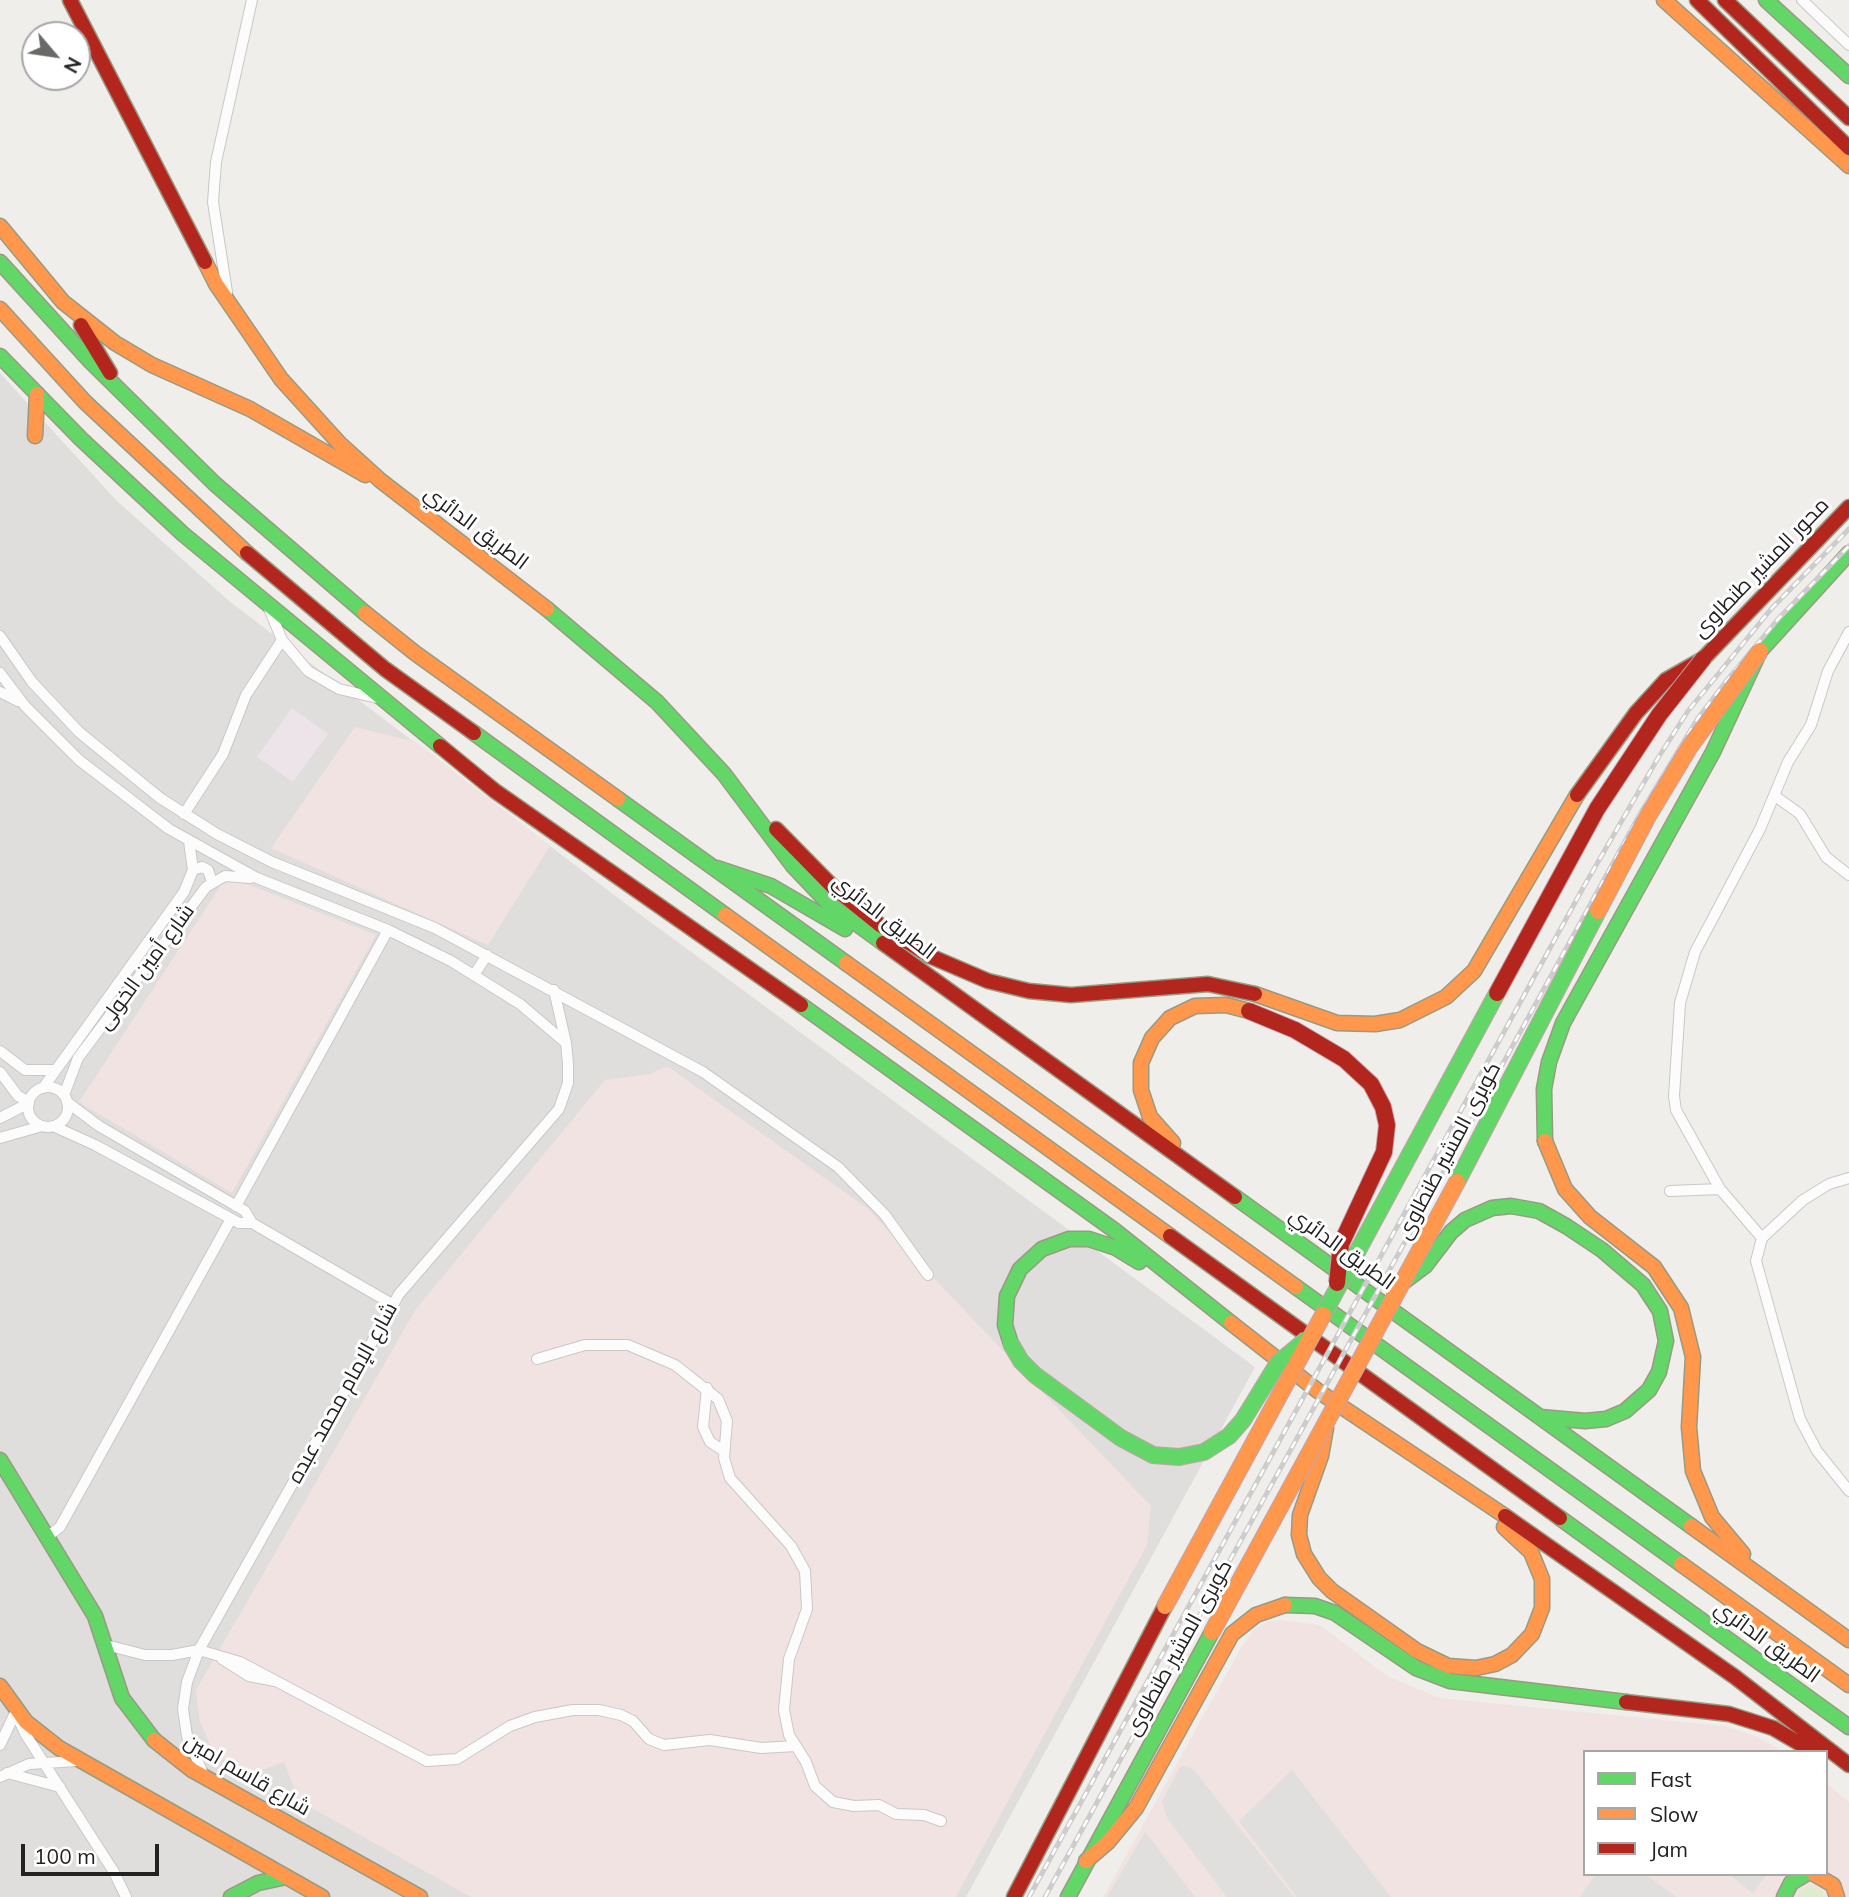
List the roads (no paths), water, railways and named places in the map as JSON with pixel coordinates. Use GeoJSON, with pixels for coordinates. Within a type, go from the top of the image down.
{"type":"FeatureCollection","features":[{"type":"Feature","properties":{"kind":"main road","name":"الطريق الدائري"},"geometry":{"type":"LineString","coordinates":[[70,0],[202,258],[231,308],[299,401],[381,481],[634,679],[703,749],[810,886],[878,942],[1849,1640]]}},
{"type":"Feature","properties":{"kind":"main road"},"geometry":{"type":"LineString","coordinates":[[1664,0],[1849,166]]}},
{"type":"Feature","properties":{"kind":"main road"},"geometry":{"type":"LineString","coordinates":[[1697,0],[1843,143]]}},
{"type":"Feature","properties":{"kind":"main road"},"geometry":{"type":"LineString","coordinates":[[1725,0],[1849,118]]}},
{"type":"Feature","properties":{"kind":"main road"},"geometry":{"type":"LineString","coordinates":[[1766,0],[1849,76]]}},
{"type":"Feature","properties":{"kind":"main road"},"geometry":{"type":"LineString","coordinates":[[0,226],[63,302],[99,352],[117,389]]}},
{"type":"Feature","properties":{"kind":"main road","name":"الطريق الدائري"},"geometry":{"type":"LineString","coordinates":[[0,262],[117,389],[231,499],[365,613],[457,684],[709,867],[1049,1107],[1849,1685]]}},
{"type":"Feature","properties":{"kind":"main road"},"geometry":{"type":"LineString","coordinates":[[63,302],[97,331],[133,355],[250,409],[328,456],[381,481]]}},
{"type":"Feature","properties":{"kind":"main road","name":"الطريق الدائري"},"geometry":{"type":"LineString","coordinates":[[0,310],[85,402],[195,509],[302,602],[385,669],[1849,1727]]}},
{"type":"Feature","properties":{"kind":"main road"},"geometry":{"type":"LineString","coordinates":[[0,356],[152,506],[268,606],[495,791],[907,1079],[1181,1282],[1327,1398],[1539,1538],[1735,1677],[1849,1765]]}},
{"type":"Feature","properties":{"kind":"main road"},"geometry":{"type":"LineString","coordinates":[[35,436],[37,394]]}},
{"type":"Feature","properties":{"kind":"main road","name":"محور المشير طنطاوى"},"geometry":{"type":"LineString","coordinates":[[1703,659],[1849,507]]}},
{"type":"Feature","properties":{"kind":"main road"},"geometry":{"type":"LineString","coordinates":[[1761,1577],[1719,1527],[1696,1483],[1689,1427],[1693,1357],[1681,1308],[1654,1267],[1590,1217],[1565,1189],[1548,1155],[1542,1117],[1549,1062],[1563,1023],[1700,777],[1760,651],[1849,553]]}},
{"type":"Feature","properties":{"kind":"main road"},"geometry":{"type":"LineString","coordinates":[[1829,574],[1849,564]]}},
{"type":"Feature","properties":{"kind":"main road","name":"كوبرى المشير طنطاوى"},"geometry":{"type":"LineString","coordinates":[[1068,1897],[1405,1281],[1648,816],[1689,748],[1760,651]]}},
{"type":"Feature","properties":{"kind":"main road"},"geometry":{"type":"LineString","coordinates":[[751,808],[832,886],[880,925],[932,957],[988,981],[1029,991],[1089,996],[1168,985],[1208,984],[1249,992],[1337,1023],[1388,1023],[1436,1004],[1474,971],[1608,748],[1666,680],[1703,659]]}},
{"type":"Feature","properties":{"kind":"main road","name":"كوبرى المشير طنطاوى"},"geometry":{"type":"LineString","coordinates":[[1014,1897],[1337,1286],[1597,809],[1652,725],[1703,659]]}},
{"type":"Feature","properties":{"kind":"main road"},"geometry":{"type":"LineString","coordinates":[[709,867],[760,881],[847,930],[878,942]]}},
{"type":"Feature","properties":{"kind":"main road"},"geometry":{"type":"LineString","coordinates":[[1227,1193],[1156,1125],[1143,1099],[1140,1072],[1152,1038],[1178,1013],[1203,1004],[1226,1005],[1249,1011],[1303,1034],[1344,1059],[1371,1084],[1383,1107],[1387,1134],[1384,1152],[1341,1244],[1336,1268],[1337,1286]]}},
{"type":"Feature","properties":{"kind":"main road"},"geometry":{"type":"LineString","coordinates":[[1405,1281],[1425,1266],[1458,1226],[1474,1215],[1501,1207],[1530,1209],[1584,1238],[1635,1278],[1656,1301],[1665,1331],[1665,1352],[1660,1372],[1642,1398],[1625,1411],[1596,1421],[1539,1417]]}},
{"type":"Feature","properties":{"kind":"main road"},"geometry":{"type":"LineString","coordinates":[[1181,1282],[1099,1241],[1069,1240],[1051,1245],[1026,1261],[1010,1286],[1004,1315],[1011,1344],[1021,1361],[1035,1375],[1121,1438],[1153,1455],[1179,1457],[1204,1452],[1230,1436],[1278,1363],[1310,1338]]}},
{"type":"Feature","properties":{"kind":"main road"},"geometry":{"type":"LineString","coordinates":[[1326,1428],[1321,1456],[1302,1505],[1299,1525],[1304,1555],[1325,1585],[1406,1645],[1457,1668],[1486,1667],[1512,1655],[1526,1642],[1540,1617],[1544,1588],[1536,1561],[1525,1545],[1472,1494]]}},
{"type":"Feature","properties":{"kind":"main road","name":"شارع قاسم امين"},"geometry":{"type":"LineString","coordinates":[[0,1460],[95,1616],[116,1684],[138,1722],[168,1754],[420,1897]]}},
{"type":"Feature","properties":{"kind":"main road"},"geometry":{"type":"LineString","coordinates":[[1086,1861],[1108,1842],[1136,1808],[1232,1634],[1256,1615],[1285,1605],[1315,1606],[1335,1613],[1416,1668],[1450,1681],[1729,1714],[1773,1728],[1811,1750]]}},
{"type":"Feature","properties":{"kind":"main road"},"geometry":{"type":"LineString","coordinates":[[0,1686],[16,1711],[46,1738],[81,1761],[322,1897]]}},
{"type":"Feature","properties":{"kind":"main road"},"geometry":{"type":"LineString","coordinates":[[1828,1761],[1849,1776]]}},
{"type":"Feature","properties":{"kind":"main road"},"geometry":{"type":"LineString","coordinates":[[1784,1897],[1791,1883],[1803,1876]]}},
{"type":"Feature","properties":{"kind":"main road"},"geometry":{"type":"LineString","coordinates":[[1817,1876],[1833,1885],[1837,1897]]}},
{"type":"Feature","properties":{"kind":"main road"},"geometry":{"type":"LineString","coordinates":[[231,1897],[258,1883],[286,1877]]}},
{"type":"Feature","properties":{"kind":"street"},"geometry":{"type":"LineString","coordinates":[[231,308],[212,202],[216,162],[252,0]]}},
{"type":"Feature","properties":{"kind":"street"},"geometry":{"type":"LineString","coordinates":[[1802,0],[1849,46]]}},
{"type":"Feature","properties":{"kind":"street"},"geometry":{"type":"LineString","coordinates":[[268,606],[282,640],[303,666],[328,684],[361,696],[385,699]]}},
{"type":"Feature","properties":{"kind":"street"},"geometry":{"type":"LineString","coordinates":[[1762,1238],[1720,1189],[1676,1110],[1674,1089],[1680,1003],[1695,952],[1774,796],[1788,762],[1811,725],[1833,658],[1849,632]]}},
{"type":"Feature","properties":{"kind":"street"},"geometry":{"type":"LineString","coordinates":[[0,636],[53,706],[92,745],[184,814],[272,862],[435,928],[703,1073],[821,1153],[878,1207],[928,1275]]}},
{"type":"Feature","properties":{"kind":"street"},"geometry":{"type":"LineString","coordinates":[[184,814],[223,754],[246,695],[282,640]]}},
{"type":"Feature","properties":{"kind":"street"},"geometry":{"type":"LineString","coordinates":[[0,673],[25,706],[79,760],[129,801],[189,841],[257,878],[387,930],[474,975],[534,1014],[566,1042]]}},
{"type":"Feature","properties":{"kind":"street"},"geometry":{"type":"LineString","coordinates":[[0,692],[25,706]]}},
{"type":"Feature","properties":{"kind":"street"},"geometry":{"type":"LineString","coordinates":[[129,801],[141,784]]}},
{"type":"Feature","properties":{"kind":"street"},"geometry":{"type":"LineString","coordinates":[[1774,796],[1800,814],[1826,857],[1849,875]]}},
{"type":"Feature","properties":{"kind":"street"},"geometry":{"type":"LineString","coordinates":[[189,841],[193,870],[199,867],[208,870],[212,881],[229,876],[257,878]]}},
{"type":"Feature","properties":{"kind":"street","name":"شارع أمين الخولى"},"geometry":{"type":"LineString","coordinates":[[43,1088],[184,892],[193,870]]}},
{"type":"Feature","properties":{"kind":"street","name":"شارع أمين الخولى"},"geometry":{"type":"LineString","coordinates":[[65,1098],[78,1058],[212,881]]}},
{"type":"Feature","properties":{"kind":"street"},"geometry":{"type":"LineString","coordinates":[[236,1206],[387,930]]}},
{"type":"Feature","properties":{"kind":"street"},"geometry":{"type":"LineString","coordinates":[[474,975],[486,955]]}},
{"type":"Feature","properties":{"kind":"street","name":"شارع الإمام محمد عبده"},"geometry":{"type":"LineString","coordinates":[[205,1777],[187,1737],[183,1709],[187,1682],[199,1650],[392,1304],[413,1275],[559,1109],[568,1083],[566,1042],[554,990]]}},
{"type":"Feature","properties":{"kind":"street"},"geometry":{"type":"LineString","coordinates":[[0,1051],[25,1070],[54,1070]]}},
{"type":"Feature","properties":{"kind":"street"},"geometry":{"type":"LineString","coordinates":[[0,1072],[18,1096],[29,1103]]}},
{"type":"Feature","properties":{"kind":"street"},"geometry":{"type":"LineString","coordinates":[[252,1223],[248,1213],[99,1126],[55,1088],[43,1088],[33,1095],[29,1103],[31,1117],[95,1144],[231,1219],[242,1224],[252,1223],[392,1304]]}},
{"type":"Feature","properties":{"kind":"street"},"geometry":{"type":"LineString","coordinates":[[0,1138],[47,1126],[66,1115],[65,1098]]}},
{"type":"Feature","properties":{"kind":"street"},"geometry":{"type":"LineString","coordinates":[[0,1118],[29,1103]]}},
{"type":"Feature","properties":{"kind":"street"},"geometry":{"type":"LineString","coordinates":[[1849,1178],[1812,1194],[1762,1238],[1756,1254],[1757,1273],[1800,1419],[1817,1451],[1849,1491]]}},
{"type":"Feature","properties":{"kind":"street"},"geometry":{"type":"LineString","coordinates":[[1670,1191],[1720,1189]]}},
{"type":"Feature","properties":{"kind":"street"},"geometry":{"type":"LineString","coordinates":[[47,1537],[61,1527],[231,1219]]}},
{"type":"Feature","properties":{"kind":"street"},"geometry":{"type":"LineString","coordinates":[[537,1359],[585,1345],[628,1345],[675,1365],[707,1388],[725,1413],[727,1428],[724,1451],[730,1478],[791,1546],[807,1580],[807,1609],[789,1659],[784,1697],[786,1729],[806,1762],[815,1786],[828,1799],[853,1806],[879,1805],[896,1814],[924,1815],[940,1821]]}},
{"type":"Feature","properties":{"kind":"street"},"geometry":{"type":"LineString","coordinates":[[707,1388],[703,1427],[710,1442],[724,1451]]}},
{"type":"Feature","properties":{"kind":"street"},"geometry":{"type":"LineString","coordinates":[[106,1645],[145,1655],[172,1656],[199,1650],[275,1681],[413,1756],[435,1762],[457,1759],[498,1732],[522,1721],[573,1710],[599,1710],[621,1715],[633,1721],[649,1739],[664,1745],[710,1740],[761,1748],[796,1746]]}},
{"type":"Feature","properties":{"kind":"street"},"geometry":{"type":"LineString","coordinates":[[0,1745],[16,1711]]}},
{"type":"Feature","properties":{"kind":"street"},"geometry":{"type":"LineString","coordinates":[[16,1711],[26,1735],[114,1872],[126,1897]]}},
{"type":"Feature","properties":{"kind":"street"},"geometry":{"type":"LineString","coordinates":[[3,1775],[43,1762],[81,1761]]}},
{"type":"Feature","properties":{"kind":"street"},"geometry":{"type":"LineString","coordinates":[[3,1775],[61,1788]]}},
{"type":"Feature","properties":{"kind":"railway"},"geometry":{"type":"LineString","coordinates":[[1029,1897],[1583,888],[1658,758],[1688,711],[1772,608],[1849,529]]}},
{"type":"Feature","properties":{"kind":"railway"},"geometry":{"type":"LineString","coordinates":[[1045,1897],[1640,814],[1698,718],[1728,679],[1779,618],[1849,546]]}}]}
